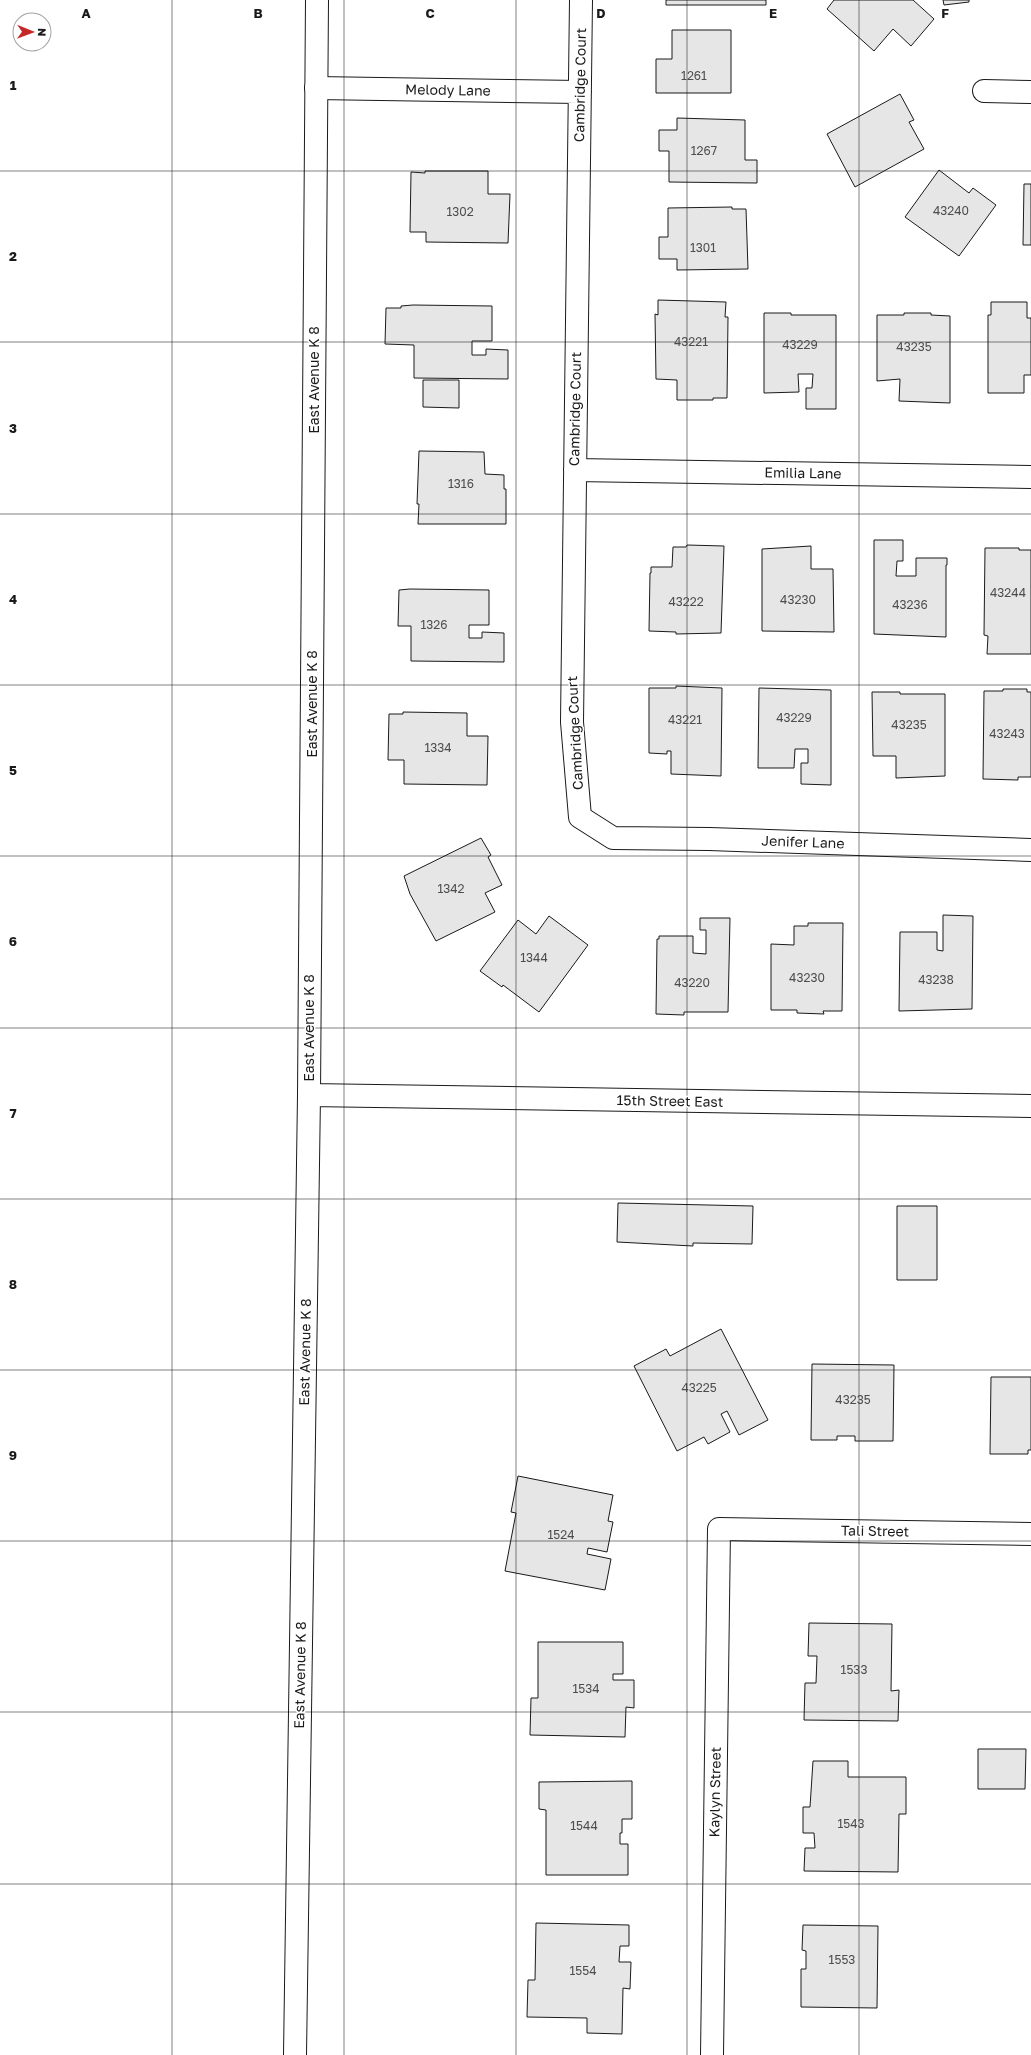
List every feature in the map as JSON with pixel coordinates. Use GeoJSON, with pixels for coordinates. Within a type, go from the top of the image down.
{"type":"FeatureCollection","features":[{"type":"Feature","properties":{"kind":"street","name":"East Avenue K 8"},"geometry":{"type":"LineString","coordinates":[[295,2055],[309,1095],[317,0]]}},
{"type":"Feature","properties":{"kind":"street","name":"Cambridge Court"},"geometry":{"type":"LineString","coordinates":[[580,817],[572,722],[581,0]]}},
{"type":"Feature","properties":{"kind":"street","name":"Melody Lane"},"geometry":{"type":"LineString","coordinates":[[316,88],[580,92]]}},
{"type":"Feature","properties":{"kind":"street"},"geometry":{"type":"LineString","coordinates":[[984,91],[1031,92]]}},
{"type":"Feature","properties":{"kind":"street","name":"Emilia Lane"},"geometry":{"type":"LineString","coordinates":[[575,470],[1031,477]]}},
{"type":"Feature","properties":{"kind":"street","name":"Jenifer Lane"},"geometry":{"type":"LineString","coordinates":[[580,817],[613,838],[709,839],[1031,850]]}},
{"type":"Feature","properties":{"kind":"street","name":"15th Street East"},"geometry":{"type":"LineString","coordinates":[[309,1095],[1031,1106]]}},
{"type":"Feature","properties":{"kind":"street","name":"Tali Street"},"geometry":{"type":"LineString","coordinates":[[719,1529],[1031,1534]]}},
{"type":"Feature","properties":{"kind":"street","name":"Kaylyn Street"},"geometry":{"type":"LineString","coordinates":[[712,2055],[719,1529]]}},
{"type":"Feature","properties":{"kind":"building"},"geometry":{"type":"Polygon","coordinates":[[[666,0],[766,0],[766,5],[666,5],[666,0]]]}},
{"type":"Feature","properties":{"kind":"building"},"geometry":{"type":"Polygon","coordinates":[[[834,0],[913,0],[934,19],[911,46],[893,29],[874,51],[827,9],[834,0]]]}},
{"type":"Feature","properties":{"kind":"building"},"geometry":{"type":"Polygon","coordinates":[[[943,0],[969,0],[969,2],[944,5],[943,0]]]}},
{"type":"Feature","properties":{"kind":"building"},"geometry":{"type":"Polygon","coordinates":[[[672,30],[731,30],[731,93],[656,93],[656,59],[672,59],[672,30]]]}},
{"type":"Feature","properties":{"kind":"building"},"geometry":{"type":"Polygon","coordinates":[[[900,94],[914,120],[909,122],[924,149],[855,187],[827,134],[900,94]]]}},
{"type":"Feature","properties":{"kind":"building"},"geometry":{"type":"Polygon","coordinates":[[[677,118],[745,120],[745,160],[757,160],[757,183],[669,182],[669,151],[659,151],[659,130],[677,130],[677,118]]]}},
{"type":"Feature","properties":{"kind":"building"},"geometry":{"type":"Polygon","coordinates":[[[939,170],[969,193],[973,188],[996,205],[959,256],[905,217],[939,170]]]}},
{"type":"Feature","properties":{"kind":"building"},"geometry":{"type":"Polygon","coordinates":[[[425,171],[488,171],[488,194],[510,194],[508,243],[426,242],[426,232],[410,232],[411,172],[425,173],[425,171]]]}},
{"type":"Feature","properties":{"kind":"building"},"geometry":{"type":"Polygon","coordinates":[[[1024,184],[1031,184],[1031,245],[1023,245],[1024,184]]]}},
{"type":"Feature","properties":{"kind":"building"},"geometry":{"type":"Polygon","coordinates":[[[732,207],[732,209],[746,209],[748,269],[677,270],[677,259],[659,259],[659,237],[668,237],[668,208],[732,207]]]}},
{"type":"Feature","properties":{"kind":"building"},"geometry":{"type":"Polygon","coordinates":[[[658,300],[726,302],[725,317],[728,317],[727,398],[713,398],[713,400],[677,400],[677,380],[656,379],[655,314],[658,315],[658,300]]]}},
{"type":"Feature","properties":{"kind":"building"},"geometry":{"type":"Polygon","coordinates":[[[991,302],[1027,302],[1027,318],[1031,318],[1031,375],[1024,375],[1024,393],[988,393],[988,315],[991,315],[991,302]]]}},
{"type":"Feature","properties":{"kind":"building"},"geometry":{"type":"Polygon","coordinates":[[[401,306],[492,306],[492,341],[472,341],[472,355],[486,355],[486,349],[508,350],[508,379],[414,378],[414,345],[385,344],[386,308],[401,308],[401,306]]]}},
{"type":"Feature","properties":{"kind":"building"},"geometry":{"type":"Polygon","coordinates":[[[764,313],[791,313],[791,315],[836,315],[836,409],[806,409],[806,388],[812,388],[813,374],[798,374],[799,392],[764,393],[764,313]]]}},
{"type":"Feature","properties":{"kind":"building"},"geometry":{"type":"Polygon","coordinates":[[[904,313],[931,313],[931,315],[950,316],[950,403],[899,401],[900,379],[877,381],[877,315],[904,315],[904,313]]]}},
{"type":"Feature","properties":{"kind":"building"},"geometry":{"type":"Polygon","coordinates":[[[423,380],[459,380],[459,408],[423,407],[423,380]]]}},
{"type":"Feature","properties":{"kind":"building"},"geometry":{"type":"Polygon","coordinates":[[[419,451],[484,452],[485,474],[504,475],[504,489],[506,489],[506,524],[418,524],[419,504],[417,504],[419,451]]]}},
{"type":"Feature","properties":{"kind":"building"},"geometry":{"type":"Polygon","coordinates":[[[874,540],[903,540],[903,561],[897,561],[896,576],[916,576],[916,558],[947,558],[946,637],[874,634],[874,540]]]}},
{"type":"Feature","properties":{"kind":"building"},"geometry":{"type":"Polygon","coordinates":[[[687,545],[724,546],[721,633],[676,634],[676,632],[649,631],[651,567],[672,567],[673,547],[686,547],[687,545]]]}},
{"type":"Feature","properties":{"kind":"building"},"geometry":{"type":"Polygon","coordinates":[[[811,546],[811,569],[833,569],[834,632],[762,631],[762,549],[811,546]]]}},
{"type":"Feature","properties":{"kind":"building"},"geometry":{"type":"Polygon","coordinates":[[[985,548],[1019,548],[1019,550],[1031,550],[1031,654],[987,654],[988,636],[984,635],[985,548]]]}},
{"type":"Feature","properties":{"kind":"building"},"geometry":{"type":"Polygon","coordinates":[[[399,590],[489,590],[489,625],[469,625],[469,638],[482,638],[482,632],[504,633],[504,662],[411,661],[411,626],[398,626],[399,590]]]}},
{"type":"Feature","properties":{"kind":"building"},"geometry":{"type":"Polygon","coordinates":[[[676,686],[722,688],[721,776],[671,774],[671,751],[667,751],[667,754],[649,753],[649,688],[676,688],[676,686]]]}},
{"type":"Feature","properties":{"kind":"building"},"geometry":{"type":"Polygon","coordinates":[[[759,688],[831,690],[831,785],[801,784],[801,763],[808,763],[808,749],[795,749],[794,768],[758,768],[759,688]]]}},
{"type":"Feature","properties":{"kind":"building"},"geometry":{"type":"Polygon","coordinates":[[[1003,689],[1027,689],[1027,692],[1031,692],[1031,777],[1018,777],[1018,780],[983,779],[984,691],[1003,691],[1003,689]]]}},
{"type":"Feature","properties":{"kind":"building"},"geometry":{"type":"Polygon","coordinates":[[[872,692],[900,692],[900,694],[945,694],[945,776],[896,778],[896,756],[873,756],[872,692]]]}},
{"type":"Feature","properties":{"kind":"building"},"geometry":{"type":"Polygon","coordinates":[[[403,712],[467,713],[467,736],[488,736],[487,785],[404,784],[404,760],[388,760],[389,714],[403,714],[403,712]]]}},
{"type":"Feature","properties":{"kind":"building"},"geometry":{"type":"Polygon","coordinates":[[[481,838],[491,855],[488,857],[502,885],[485,893],[495,912],[436,941],[410,894],[404,876],[481,838]]]}},
{"type":"Feature","properties":{"kind":"building"},"geometry":{"type":"Polygon","coordinates":[[[943,915],[973,916],[972,1009],[899,1011],[900,932],[937,932],[937,950],[943,951],[943,915]]]}},
{"type":"Feature","properties":{"kind":"building"},"geometry":{"type":"Polygon","coordinates":[[[549,916],[588,945],[539,1012],[503,985],[502,987],[480,971],[518,920],[536,934],[549,916]]]}},
{"type":"Feature","properties":{"kind":"building"},"geometry":{"type":"Polygon","coordinates":[[[700,918],[730,918],[728,1012],[684,1012],[684,1015],[656,1014],[657,939],[659,939],[659,936],[693,936],[693,953],[706,954],[706,930],[700,930],[700,918]]]}},
{"type":"Feature","properties":{"kind":"building"},"geometry":{"type":"Polygon","coordinates":[[[808,923],[843,923],[842,1011],[823,1011],[824,1014],[797,1013],[797,1010],[771,1010],[771,944],[794,945],[794,926],[808,926],[808,923]]]}},
{"type":"Feature","properties":{"kind":"building"},"geometry":{"type":"Polygon","coordinates":[[[618,1203],[753,1206],[752,1244],[693,1243],[693,1246],[617,1242],[618,1203]]]}},
{"type":"Feature","properties":{"kind":"building"},"geometry":{"type":"Polygon","coordinates":[[[897,1206],[937,1206],[937,1280],[897,1280],[897,1206]]]}},
{"type":"Feature","properties":{"kind":"building"},"geometry":{"type":"Polygon","coordinates":[[[721,1329],[768,1420],[739,1435],[727,1411],[721,1414],[730,1432],[708,1444],[704,1437],[677,1451],[634,1366],[666,1349],[670,1356],[721,1329]]]}},
{"type":"Feature","properties":{"kind":"building"},"geometry":{"type":"Polygon","coordinates":[[[812,1364],[894,1365],[893,1441],[855,1441],[855,1436],[837,1436],[837,1440],[811,1440],[812,1364]]]}},
{"type":"Feature","properties":{"kind":"building"},"geometry":{"type":"Polygon","coordinates":[[[991,1377],[1031,1377],[1031,1450],[1028,1450],[1028,1454],[990,1454],[991,1377]]]}},
{"type":"Feature","properties":{"kind":"building"},"geometry":{"type":"Polygon","coordinates":[[[518,1476],[613,1495],[608,1521],[613,1522],[607,1552],[588,1548],[587,1554],[611,1559],[605,1590],[505,1571],[516,1513],[511,1512],[518,1476]]]}},
{"type":"Feature","properties":{"kind":"building"},"geometry":{"type":"Polygon","coordinates":[[[809,1623],[892,1624],[891,1691],[899,1690],[898,1721],[804,1720],[805,1683],[816,1683],[817,1656],[808,1656],[809,1623]]]}},
{"type":"Feature","properties":{"kind":"building"},"geometry":{"type":"Polygon","coordinates":[[[538,1642],[623,1642],[623,1674],[613,1674],[613,1680],[634,1680],[634,1708],[626,1707],[625,1737],[530,1735],[531,1698],[538,1698],[538,1642]]]}},
{"type":"Feature","properties":{"kind":"building"},"geometry":{"type":"Polygon","coordinates":[[[978,1749],[1026,1749],[1025,1789],[978,1789],[978,1749]]]}},
{"type":"Feature","properties":{"kind":"building"},"geometry":{"type":"Polygon","coordinates":[[[813,1761],[848,1761],[848,1777],[906,1777],[906,1814],[899,1814],[898,1872],[804,1871],[805,1848],[815,1848],[814,1833],[803,1833],[803,1807],[810,1807],[813,1761]]]}},
{"type":"Feature","properties":{"kind":"building"},"geometry":{"type":"Polygon","coordinates":[[[632,1781],[632,1819],[622,1819],[622,1833],[620,1833],[620,1844],[628,1844],[628,1875],[546,1875],[546,1810],[539,1809],[539,1782],[632,1781]]]}},
{"type":"Feature","properties":{"kind":"building"},"geometry":{"type":"Polygon","coordinates":[[[536,1923],[629,1925],[629,1946],[620,1946],[619,1962],[631,1962],[630,1989],[623,1988],[622,2034],[587,2033],[587,2018],[527,2017],[528,1980],[535,1980],[536,1923]]]}},
{"type":"Feature","properties":{"kind":"building"},"geometry":{"type":"Polygon","coordinates":[[[803,1925],[878,1926],[877,2008],[801,2007],[801,1969],[806,1969],[806,1951],[802,1950],[803,1925]]]}}]}
